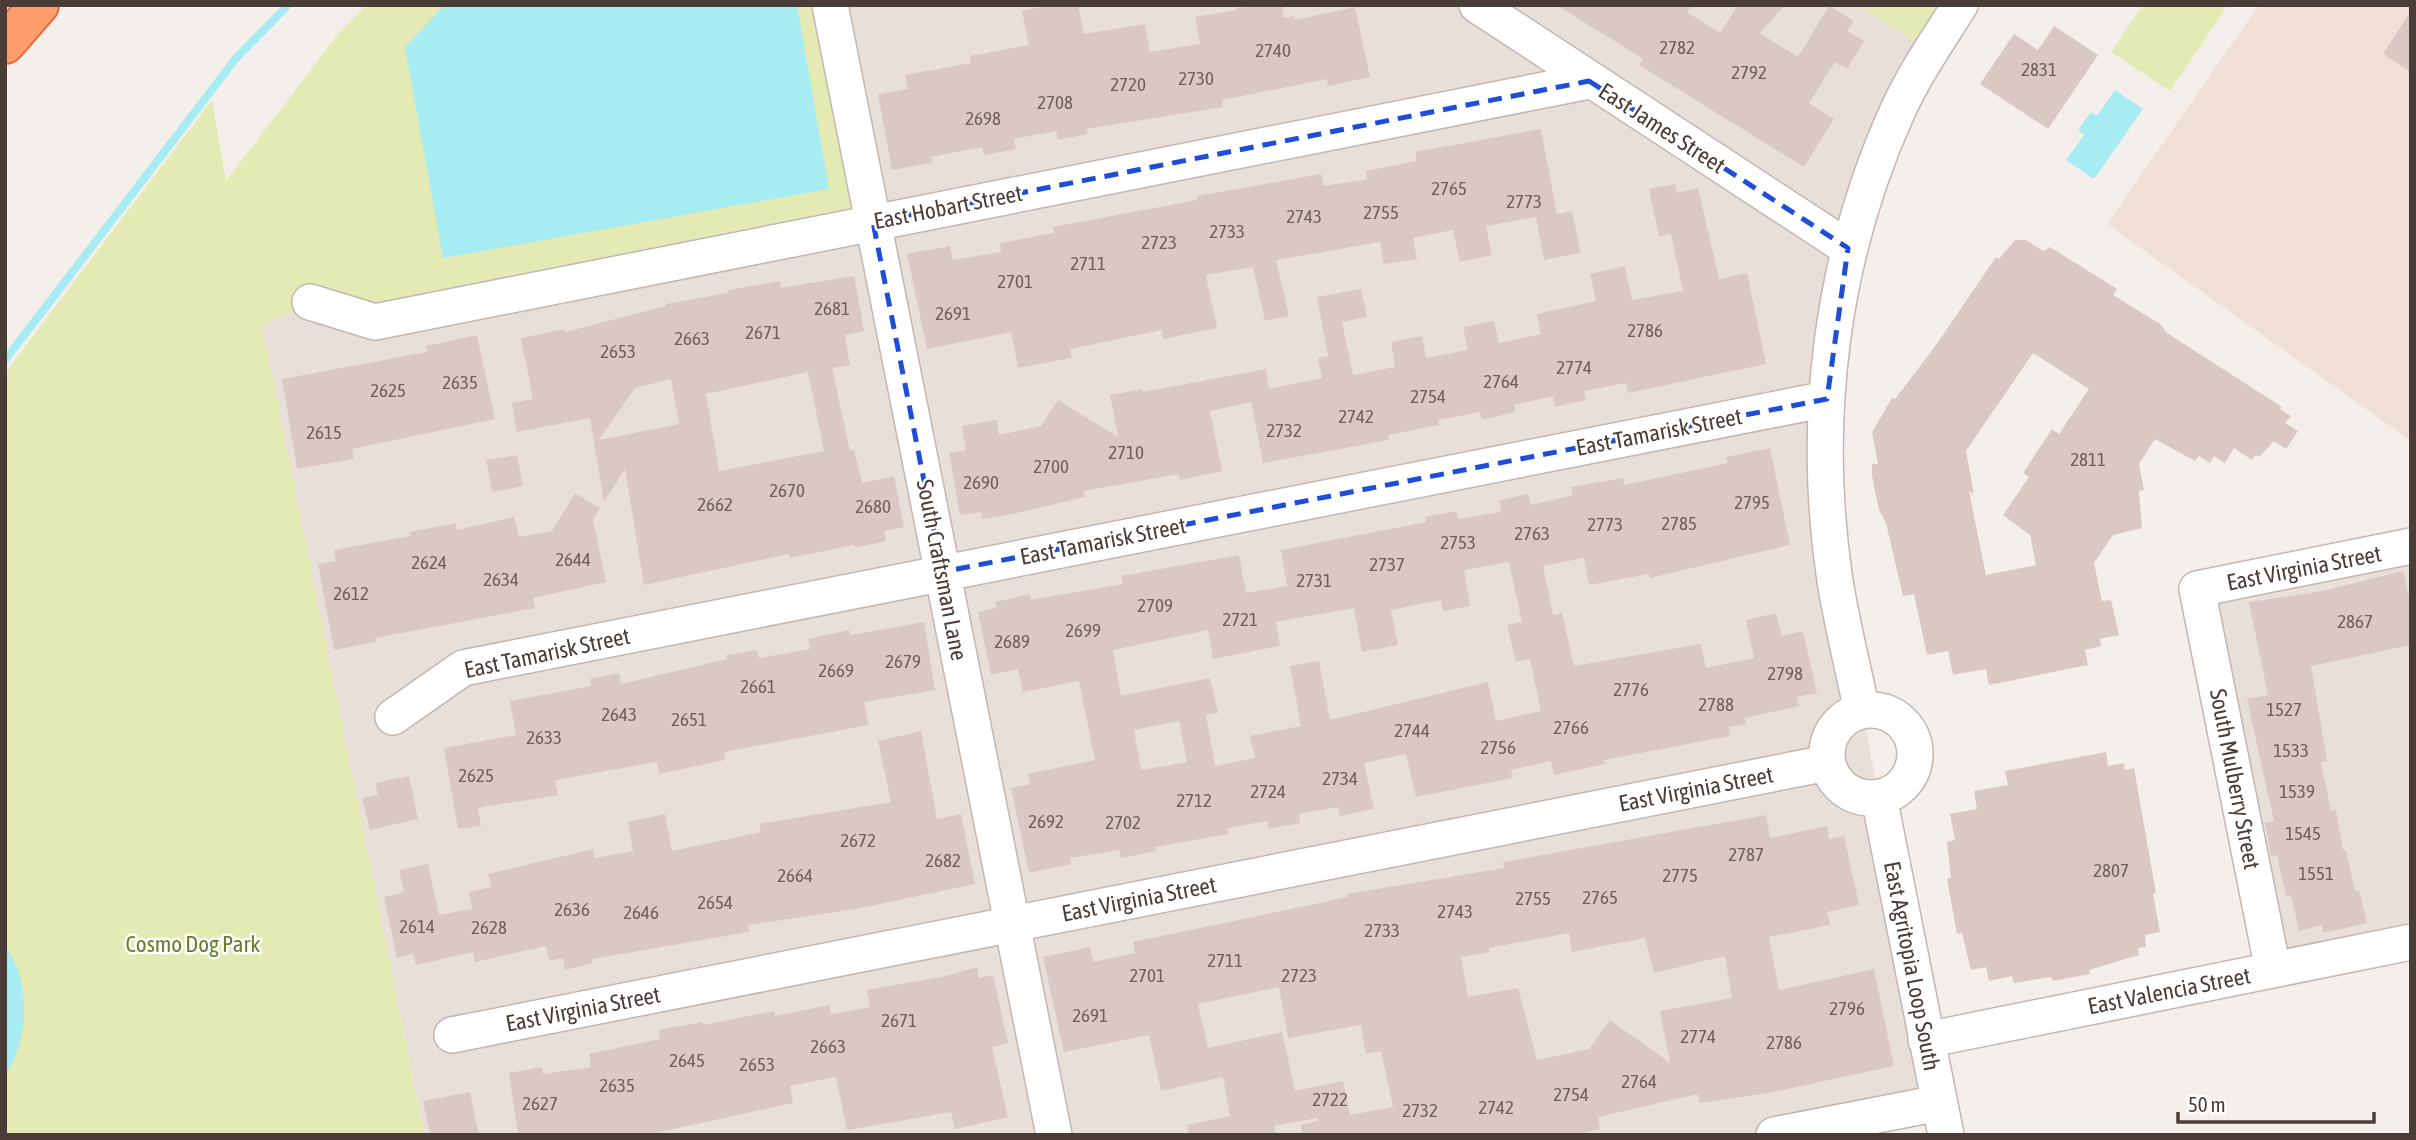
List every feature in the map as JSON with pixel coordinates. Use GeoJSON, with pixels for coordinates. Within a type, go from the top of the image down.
{"type":"FeatureCollection","features":[{"type":"Feature","properties":{"kind":"highway"},"geometry":{"type":"LineString","coordinates":[[5,44],[39,5]]}},
{"type":"Feature","properties":{"kind":"street","name":"South Craftsman Lane"},"geometry":{"type":"LineString","coordinates":[[830,5],[1054,1135]]}},
{"type":"Feature","properties":{"kind":"street","name":"East James Street"},"geometry":{"type":"LineString","coordinates":[[1477,5],[1848,248]]}},
{"type":"Feature","properties":{"kind":"street"},"geometry":{"type":"LineString","coordinates":[[1862,710],[1835,581],[1825,474],[1831,348],[1848,248],[1864,195],[1899,108],[1959,5]]}},
{"type":"Feature","properties":{"kind":"street","name":"East Hobart Street"},"geometry":{"type":"LineString","coordinates":[[310,302],[375,322],[1589,80]]}},
{"type":"Feature","properties":{"kind":"street","name":"East Tamarisk Street"},"geometry":{"type":"LineString","coordinates":[[393,717],[463,668],[1827,399]]}},
{"type":"Feature","properties":{"kind":"street","name":"East Virginia Street"},"geometry":{"type":"LineString","coordinates":[[2197,589],[2411,547]]}},
{"type":"Feature","properties":{"kind":"street","name":"South Mulberry Street"},"geometry":{"type":"LineString","coordinates":[[2197,589],[2273,970]]}},
{"type":"Feature","properties":{"kind":"street"},"geometry":{"type":"LineString","coordinates":[[1862,710],[1873,710],[1895,717],[1910,734],[1914,745],[1912,771],[1904,783],[1879,797],[1852,794],[1840,786],[1827,763],[1826,748],[1838,724],[1862,710]]}},
{"type":"Feature","properties":{"kind":"street","name":"East Virginia Street"},"geometry":{"type":"LineString","coordinates":[[452,1035],[1827,763]]}},
{"type":"Feature","properties":{"kind":"street","name":"East Agritopia Loop South"},"geometry":{"type":"LineString","coordinates":[[1879,797],[1942,1119]]}},
{"type":"Feature","properties":{"kind":"street","name":"East Valencia Street"},"geometry":{"type":"LineString","coordinates":[[1926,1040],[2411,942]]}},
{"type":"Feature","properties":{"kind":"street"},"geometry":{"type":"LineString","coordinates":[[1774,1135],[1942,1119]]}},
{"type":"Feature","properties":{"kind":"highlighted area"},"geometry":{"type":"Polygon","coordinates":[[[1589,81],[1848,248],[1827,399],[942,572],[873,222],[1589,81]]]}},
{"type":"Feature","properties":{"kind":"shaded area"},"geometry":{"type":"Polygon","coordinates":[[[830,5],[1858,5],[1930,51],[1914,78],[1827,399],[1862,711],[1939,1103],[1774,1135],[424,1135],[261,326],[310,302],[830,5]]]}},
{"type":"Feature","properties":{"kind":"shaded area"},"geometry":{"type":"Polygon","coordinates":[[[2259,5],[2411,5],[2411,441],[2107,224],[2259,5]]]}},
{"type":"Feature","properties":{"kind":"shaded area"},"geometry":{"type":"Polygon","coordinates":[[[2411,546],[2411,942],[2273,970],[2197,589],[2411,546]]]}},
{"type":"Feature","properties":{"kind":"green space","name":"Cosmo Dog Park"},"geometry":{"type":"Polygon","coordinates":[[[367,5],[830,5],[873,222],[375,322],[310,302],[262,326],[424,1135],[5,1135],[5,373],[212,100],[226,181],[338,34],[367,5]]]}},
{"type":"Feature","properties":{"kind":"green space"},"geometry":{"type":"Polygon","coordinates":[[[1858,5],[1960,5],[1930,51],[1858,5]]]}},
{"type":"Feature","properties":{"kind":"green space"},"geometry":{"type":"Polygon","coordinates":[[[2143,5],[2228,5],[2170,91],[2111,52],[2143,5]]]}},
{"type":"Feature","properties":{"kind":"water"},"geometry":{"type":"Polygon","coordinates":[[[445,5],[797,5],[829,189],[443,258],[405,47],[445,5]]]}},
{"type":"Feature","properties":{"kind":"water"},"geometry":{"type":"Polygon","coordinates":[[[2115,90],[2143,109],[2094,179],[2066,160],[2084,135],[2078,130],[2091,112],[2097,116],[2115,90]]]}},
{"type":"Feature","properties":{"kind":"water"},"geometry":{"type":"Polygon","coordinates":[[[5,947],[20,976],[24,1011],[19,1046],[5,1075],[5,947]]]}},
{"type":"Feature","properties":{"kind":"building"},"geometry":{"type":"Polygon","coordinates":[[[1051,5],[1078,5],[1084,34],[1145,24],[1150,52],[1200,44],[1195,17],[1237,10],[1236,8],[1282,5],[1284,18],[1294,16],[1295,20],[1355,7],[1370,77],[1328,86],[1327,79],[1222,100],[1223,107],[1087,129],[1088,134],[1058,140],[1056,131],[1014,139],[1016,149],[984,155],[982,147],[931,157],[932,163],[892,170],[878,94],[908,89],[905,75],[971,63],[970,56],[1029,45],[1022,11],[1051,5]]]}},
{"type":"Feature","properties":{"kind":"building"},"geometry":{"type":"Polygon","coordinates":[[[1557,5],[1692,5],[1687,12],[1720,33],[1738,5],[1785,5],[1760,33],[1798,57],[1829,6],[1854,21],[1847,31],[1864,41],[1847,69],[1835,62],[1809,103],[1834,119],[1804,167],[1639,65],[1643,59],[1557,5]]]}},
{"type":"Feature","properties":{"kind":"building"},"geometry":{"type":"Polygon","coordinates":[[[2411,11],[2411,72],[2383,54],[2411,11]]]}},
{"type":"Feature","properties":{"kind":"building"},"geometry":{"type":"Polygon","coordinates":[[[2054,26],[2098,55],[2048,129],[1980,84],[2014,34],[2038,50],[2054,26]]]}},
{"type":"Feature","properties":{"kind":"building"},"geometry":{"type":"Polygon","coordinates":[[[1541,129],[1557,214],[1572,211],[1581,253],[1544,260],[1536,217],[1486,226],[1492,255],[1460,262],[1453,230],[1413,238],[1417,259],[1384,264],[1380,242],[1276,260],[1289,316],[1265,321],[1253,267],[1206,275],[1217,328],[1163,339],[1162,330],[1070,349],[1072,358],[1018,368],[1011,332],[927,349],[907,254],[950,246],[953,260],[1001,252],[1000,243],[1054,233],[1053,227],[1197,200],[1197,196],[1321,174],[1324,186],[1367,179],[1366,171],[1417,161],[1415,152],[1541,129]]]}},
{"type":"Feature","properties":{"kind":"building"},"geometry":{"type":"Polygon","coordinates":[[[1675,184],[1677,193],[1698,188],[1719,279],[1747,273],[1766,364],[1628,393],[1626,383],[1584,391],[1586,400],[1555,407],[1553,396],[1514,405],[1515,412],[1482,420],[1480,412],[1438,420],[1439,425],[1388,435],[1389,440],[1263,463],[1251,402],[1210,411],[1222,471],[1180,480],[1179,474],[1083,491],[1085,497],[1013,514],[982,519],[981,512],[960,515],[949,453],[966,450],[962,426],[997,420],[999,435],[1041,426],[1058,400],[1118,437],[1110,395],[1143,389],[1143,392],[1266,369],[1269,389],[1322,378],[1318,358],[1328,356],[1317,297],[1361,289],[1367,317],[1342,322],[1353,375],[1395,367],[1391,342],[1422,336],[1426,358],[1468,350],[1463,327],[1494,321],[1499,343],[1541,334],[1537,314],[1596,301],[1590,274],[1625,266],[1632,300],[1683,291],[1671,234],[1659,237],[1649,189],[1675,184]]]}},
{"type":"Feature","properties":{"kind":"building"},"geometry":{"type":"Polygon","coordinates":[[[2015,240],[2026,240],[2043,251],[2050,247],[2117,289],[2113,295],[2160,324],[2167,333],[2282,407],[2280,409],[2291,416],[2285,423],[2298,431],[2286,449],[2274,441],[2259,457],[2255,455],[2252,460],[2234,448],[2225,463],[2214,456],[2210,463],[2199,456],[2195,461],[2155,439],[2139,464],[2144,490],[2139,491],[2142,528],[2113,535],[2094,563],[2102,601],[2111,600],[2119,635],[2100,639],[2101,646],[2085,650],[2088,665],[1989,685],[1986,669],[1953,675],[1948,651],[1927,655],[1914,594],[1903,596],[1886,523],[1879,510],[1872,476],[1872,464],[1878,464],[1872,432],[1892,398],[1895,399],[1936,345],[1996,257],[1999,259],[2015,240]],[[2033,353],[1966,451],[1974,494],[1969,491],[1986,575],[2036,565],[2030,535],[2003,515],[2029,477],[2023,473],[2052,429],[2059,434],[2089,389],[2033,353]]]}},
{"type":"Feature","properties":{"kind":"building"},"geometry":{"type":"Polygon","coordinates":[[[854,276],[864,331],[845,335],[850,365],[832,368],[850,451],[854,450],[862,483],[894,476],[904,527],[884,531],[886,541],[855,548],[854,545],[790,558],[789,554],[644,585],[625,469],[604,502],[590,418],[517,432],[512,403],[533,399],[521,338],[565,329],[565,332],[666,304],[728,293],[728,290],[780,281],[781,288],[854,276]],[[808,372],[706,394],[719,471],[824,451],[808,372]],[[671,379],[635,388],[599,440],[679,424],[671,379]]]}},
{"type":"Feature","properties":{"kind":"building"},"geometry":{"type":"Polygon","coordinates":[[[477,335],[495,419],[352,449],[354,459],[297,469],[282,379],[427,352],[426,346],[477,335]]]}},
{"type":"Feature","properties":{"kind":"building"},"geometry":{"type":"Polygon","coordinates":[[[1770,448],[1790,545],[1650,578],[1649,574],[1589,585],[1584,558],[1543,566],[1553,615],[1562,613],[1574,666],[1701,644],[1706,668],[1754,658],[1746,620],[1776,613],[1782,636],[1803,631],[1817,693],[1797,697],[1799,706],[1745,718],[1746,724],[1729,727],[1730,736],[1604,760],[1605,764],[1554,775],[1551,761],[1511,770],[1513,778],[1416,797],[1406,754],[1364,763],[1374,809],[1340,816],[1338,807],[1299,814],[1300,823],[1268,829],[1267,821],[1227,828],[1228,834],[1155,847],[1156,851],[1121,858],[1119,850],[1070,858],[1071,864],[1029,873],[1011,788],[1030,784],[1028,774],[1095,760],[1079,681],[1023,692],[1018,669],[991,675],[978,612],[996,608],[995,602],[1030,594],[1031,600],[1123,584],[1121,576],[1239,555],[1246,593],[1287,586],[1281,550],[1426,522],[1425,517],[1456,511],[1458,519],[1501,512],[1499,500],[1528,494],[1531,505],[1573,495],[1571,487],[1623,478],[1624,485],[1728,463],[1726,457],[1770,448]],[[1509,562],[1464,570],[1470,606],[1443,611],[1441,600],[1391,610],[1398,645],[1362,652],[1354,608],[1276,622],[1280,646],[1213,659],[1208,630],[1113,650],[1121,696],[1210,678],[1218,713],[1206,715],[1215,766],[1255,758],[1250,736],[1301,726],[1290,666],[1319,661],[1330,720],[1488,682],[1496,721],[1541,711],[1530,659],[1516,662],[1507,625],[1522,622],[1509,562]],[[1179,721],[1134,730],[1141,770],[1187,762],[1179,721]]]}},
{"type":"Feature","properties":{"kind":"building"},"geometry":{"type":"Polygon","coordinates":[[[517,455],[523,486],[492,492],[486,460],[517,455]]]}},
{"type":"Feature","properties":{"kind":"building"},"geometry":{"type":"Polygon","coordinates":[[[575,493],[600,508],[593,520],[606,582],[533,598],[535,608],[375,638],[376,642],[334,650],[318,564],[336,561],[334,550],[410,536],[410,532],[456,523],[457,530],[514,517],[519,537],[552,531],[575,493]]]}},
{"type":"Feature","properties":{"kind":"building"},"geometry":{"type":"Polygon","coordinates":[[[2403,571],[2411,605],[2411,645],[2311,666],[2327,761],[2321,762],[2331,811],[2336,810],[2343,850],[2346,850],[2355,891],[2359,890],[2367,923],[2323,933],[2322,925],[2299,931],[2291,895],[2286,896],[2277,855],[2271,856],[2265,823],[2274,821],[2247,699],[2268,695],[2249,602],[2323,591],[2403,571]]]}},
{"type":"Feature","properties":{"kind":"building"},"geometry":{"type":"Polygon","coordinates":[[[924,622],[935,690],[864,702],[869,725],[724,752],[725,760],[659,774],[657,762],[555,780],[558,795],[478,808],[481,826],[458,829],[444,748],[516,735],[510,701],[591,686],[590,679],[619,673],[621,684],[727,659],[726,655],[757,650],[759,658],[810,649],[808,639],[849,630],[850,635],[924,622]]]}},
{"type":"Feature","properties":{"kind":"building"},"geometry":{"type":"Polygon","coordinates":[[[921,731],[937,819],[961,814],[975,884],[856,909],[748,925],[749,932],[592,959],[593,963],[565,970],[563,958],[549,961],[546,946],[475,962],[473,952],[416,965],[413,954],[397,958],[384,897],[404,892],[399,870],[428,864],[439,915],[472,909],[469,892],[491,887],[488,874],[593,849],[595,858],[633,851],[628,822],[665,814],[672,851],[761,832],[759,824],[891,802],[878,741],[921,731]]]}},
{"type":"Feature","properties":{"kind":"building"},"geometry":{"type":"Polygon","coordinates":[[[2106,752],[2108,766],[2124,763],[2125,770],[2134,768],[2156,893],[2153,894],[2160,932],[2145,935],[2146,947],[2138,948],[2139,955],[2089,970],[2090,974],[2053,981],[2051,977],[2014,983],[2012,976],[1989,981],[1986,967],[1971,970],[1962,933],[1957,934],[1947,879],[1951,878],[1947,842],[1955,840],[1950,814],[1977,809],[1974,791],[2008,785],[2005,771],[2106,752]]]}},
{"type":"Feature","properties":{"kind":"building"},"geometry":{"type":"Polygon","coordinates":[[[409,776],[418,819],[370,830],[362,798],[378,795],[375,783],[409,776]]]}},
{"type":"Feature","properties":{"kind":"building"},"geometry":{"type":"Polygon","coordinates":[[[1766,815],[1770,838],[1827,826],[1829,839],[1844,836],[1859,905],[1827,912],[1830,925],[1769,937],[1779,990],[1874,969],[1894,1066],[1769,1093],[1700,1103],[1698,1094],[1598,1117],[1600,1129],[1574,1135],[1302,1135],[1301,1125],[1318,1121],[1317,1118],[1274,1126],[1276,1135],[1188,1135],[1187,1125],[1230,1116],[1223,1077],[1161,1091],[1149,1035],[1064,1052],[1043,957],[1090,947],[1093,962],[1135,953],[1133,942],[1348,897],[1347,894],[1504,868],[1503,862],[1766,815]],[[1569,933],[1489,948],[1489,952],[1461,957],[1468,997],[1518,988],[1537,1060],[1589,1049],[1610,1020],[1670,1063],[1660,1011],[1732,998],[1725,956],[1654,973],[1645,938],[1572,952],[1569,933]],[[1279,987],[1198,1004],[1208,1048],[1282,1032],[1295,1091],[1343,1081],[1350,1115],[1393,1107],[1381,1051],[1366,1054],[1361,1025],[1288,1038],[1279,987]]]}},
{"type":"Feature","properties":{"kind":"building"},"geometry":{"type":"Polygon","coordinates":[[[977,967],[979,978],[993,975],[1008,1043],[992,1047],[1008,1117],[955,1129],[951,1112],[847,1130],[836,1077],[790,1086],[793,1103],[646,1135],[518,1135],[509,1073],[542,1067],[543,1074],[591,1067],[589,1054],[660,1039],[659,1030],[702,1022],[703,1025],[774,1011],[775,1016],[829,1005],[831,1014],[870,1007],[867,990],[946,976],[977,967]]]}},
{"type":"Feature","properties":{"kind":"building"},"geometry":{"type":"Polygon","coordinates":[[[470,1092],[479,1135],[430,1135],[423,1101],[470,1092]]]}},
{"type":"Feature","properties":{"kind":"waterway"},"geometry":{"type":"LineString","coordinates":[[5,360],[237,57],[288,5]]}}]}
